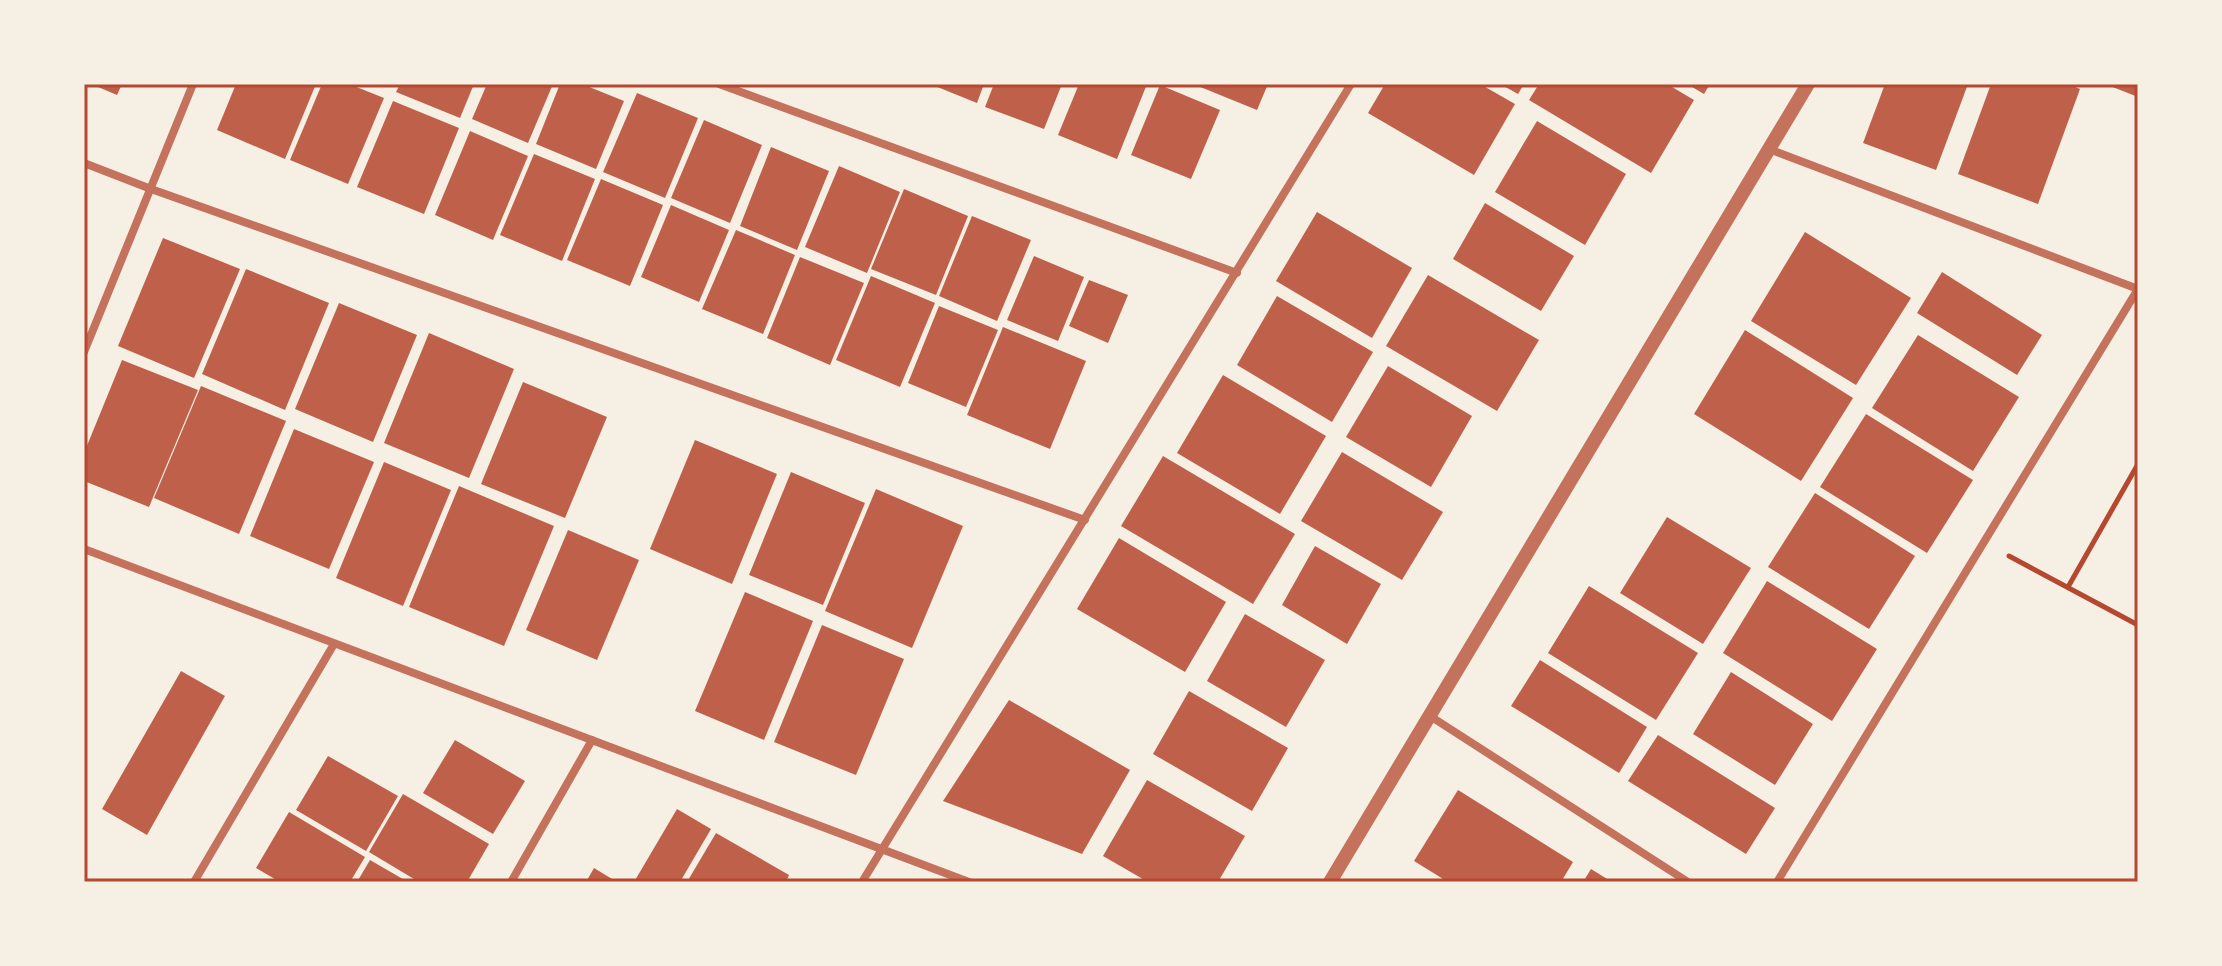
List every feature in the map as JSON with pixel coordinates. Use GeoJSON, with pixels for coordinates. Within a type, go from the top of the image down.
{"type":"FeatureCollection","features":[{"type":"Feature","properties":{"kind":"street"},"geometry":{"type":"LineString","coordinates":[[84,352],[193,84]]}},
{"type":"Feature","properties":{"kind":"street"},"geometry":{"type":"LineString","coordinates":[[719,84],[1237,273]]}},
{"type":"Feature","properties":{"kind":"street"},"geometry":{"type":"LineString","coordinates":[[862,882],[1351,84]]}},
{"type":"Feature","properties":{"kind":"street"},"geometry":{"type":"LineString","coordinates":[[1330,882],[1808,84]]}},
{"type":"Feature","properties":{"kind":"street"},"geometry":{"type":"LineString","coordinates":[[1769,149],[2138,289],[1777,882]]}},
{"type":"Feature","properties":{"kind":"street"},"geometry":{"type":"LineString","coordinates":[[84,163],[1085,520]]}},
{"type":"Feature","properties":{"kind":"street"},"geometry":{"type":"LineString","coordinates":[[84,549],[969,882]]}},
{"type":"Feature","properties":{"kind":"street"},"geometry":{"type":"LineString","coordinates":[[194,882],[334,644]]}},
{"type":"Feature","properties":{"kind":"street"},"geometry":{"type":"LineString","coordinates":[[1430,716],[1688,882]]}},
{"type":"Feature","properties":{"kind":"street"},"geometry":{"type":"LineString","coordinates":[[511,882],[592,740]]}},
{"type":"Feature","properties":{"kind":"path"},"geometry":{"type":"LineString","coordinates":[[2068,587],[2138,464]]}},
{"type":"Feature","properties":{"kind":"path"},"geometry":{"type":"LineString","coordinates":[[1984,543],[2138,625]]}},
{"type":"Feature","properties":{"kind":"building"},"geometry":{"type":"Polygon","coordinates":[[[91,84],[122,84],[117,95],[91,84]]]}},
{"type":"Feature","properties":{"kind":"building"},"geometry":{"type":"Polygon","coordinates":[[[236,84],[316,84],[285,159],[217,130],[236,84]]]}},
{"type":"Feature","properties":{"kind":"building"},"geometry":{"type":"Polygon","coordinates":[[[322,84],[349,84],[384,98],[348,184],[290,160],[322,84]]]}},
{"type":"Feature","properties":{"kind":"building"},"geometry":{"type":"Polygon","coordinates":[[[400,84],[474,84],[460,118],[396,92],[400,84]]]}},
{"type":"Feature","properties":{"kind":"building"},"geometry":{"type":"Polygon","coordinates":[[[487,84],[553,84],[528,143],[472,119],[487,84]]]}},
{"type":"Feature","properties":{"kind":"building"},"geometry":{"type":"Polygon","coordinates":[[[560,84],[582,84],[624,101],[596,169],[536,144],[560,84]]]}},
{"type":"Feature","properties":{"kind":"building"},"geometry":{"type":"Polygon","coordinates":[[[930,84],[984,84],[977,103],[930,84]]]}},
{"type":"Feature","properties":{"kind":"building"},"geometry":{"type":"Polygon","coordinates":[[[994,84],[1062,84],[1044,129],[985,107],[994,84]]]}},
{"type":"Feature","properties":{"kind":"building"},"geometry":{"type":"Polygon","coordinates":[[[1079,84],[1147,84],[1117,159],[1058,135],[1079,84]]]}},
{"type":"Feature","properties":{"kind":"building"},"geometry":{"type":"Polygon","coordinates":[[[1193,84],[1268,84],[1257,110],[1193,84]]]}},
{"type":"Feature","properties":{"kind":"building"},"geometry":{"type":"Polygon","coordinates":[[[1385,84],[1480,84],[1515,104],[1474,175],[1368,113],[1385,84]]]}},
{"type":"Feature","properties":{"kind":"building"},"geometry":{"type":"Polygon","coordinates":[[[1500,84],[1524,84],[1518,94],[1500,84]]]}},
{"type":"Feature","properties":{"kind":"building"},"geometry":{"type":"Polygon","coordinates":[[[1539,84],[1667,84],[1694,100],[1651,173],[1529,100],[1539,84]]]}},
{"type":"Feature","properties":{"kind":"building"},"geometry":{"type":"Polygon","coordinates":[[[1687,84],[1710,84],[1704,94],[1687,84]]]}},
{"type":"Feature","properties":{"kind":"building"},"geometry":{"type":"Polygon","coordinates":[[[1885,84],[1968,84],[1936,170],[1863,143],[1885,84]]]}},
{"type":"Feature","properties":{"kind":"building"},"geometry":{"type":"Polygon","coordinates":[[[1991,84],[2068,84],[2080,89],[2038,204],[1958,174],[1991,84]]]}},
{"type":"Feature","properties":{"kind":"building"},"geometry":{"type":"Polygon","coordinates":[[[2105,84],[2138,84],[2138,97],[2105,84]]]}},
{"type":"Feature","properties":{"kind":"building"},"geometry":{"type":"Polygon","coordinates":[[[1160,85],[1220,110],[1191,179],[1131,155],[1160,85]]]}},
{"type":"Feature","properties":{"kind":"building"},"geometry":{"type":"Polygon","coordinates":[[[637,93],[698,118],[665,198],[603,172],[637,93]]]}},
{"type":"Feature","properties":{"kind":"building"},"geometry":{"type":"Polygon","coordinates":[[[393,101],[459,128],[424,214],[357,187],[393,101]]]}},
{"type":"Feature","properties":{"kind":"building"},"geometry":{"type":"Polygon","coordinates":[[[704,120],[762,145],[730,223],[671,198],[704,120]]]}},
{"type":"Feature","properties":{"kind":"building"},"geometry":{"type":"Polygon","coordinates":[[[1537,121],[1626,174],[1585,245],[1495,192],[1537,121]]]}},
{"type":"Feature","properties":{"kind":"building"},"geometry":{"type":"Polygon","coordinates":[[[470,131],[528,156],[493,240],[435,215],[470,131]]]}},
{"type":"Feature","properties":{"kind":"building"},"geometry":{"type":"Polygon","coordinates":[[[771,147],[829,171],[797,250],[740,226],[771,147]]]}},
{"type":"Feature","properties":{"kind":"building"},"geometry":{"type":"Polygon","coordinates":[[[534,154],[595,179],[562,261],[500,235],[534,154]]]}},
{"type":"Feature","properties":{"kind":"building"},"geometry":{"type":"Polygon","coordinates":[[[839,166],[900,192],[867,273],[805,247],[839,166]]]}},
{"type":"Feature","properties":{"kind":"building"},"geometry":{"type":"Polygon","coordinates":[[[601,179],[663,205],[630,286],[567,260],[601,179]]]}},
{"type":"Feature","properties":{"kind":"building"},"geometry":{"type":"Polygon","coordinates":[[[904,189],[968,216],[936,295],[871,269],[904,189]]]}},
{"type":"Feature","properties":{"kind":"building"},"geometry":{"type":"Polygon","coordinates":[[[1485,203],[1574,256],[1541,311],[1453,259],[1485,203]]]}},
{"type":"Feature","properties":{"kind":"building"},"geometry":{"type":"Polygon","coordinates":[[[671,205],[729,230],[699,302],[641,277],[671,205]]]}},
{"type":"Feature","properties":{"kind":"building"},"geometry":{"type":"Polygon","coordinates":[[[1317,212],[1412,268],[1372,338],[1276,281],[1317,212]]]}},
{"type":"Feature","properties":{"kind":"building"},"geometry":{"type":"Polygon","coordinates":[[[972,216],[1031,240],[997,321],[939,296],[972,216]]]}},
{"type":"Feature","properties":{"kind":"building"},"geometry":{"type":"Polygon","coordinates":[[[736,230],[795,255],[763,334],[702,309],[736,230]]]}},
{"type":"Feature","properties":{"kind":"building"},"geometry":{"type":"Polygon","coordinates":[[[1805,232],[1911,298],[1856,385],[1751,321],[1805,232]]]}},
{"type":"Feature","properties":{"kind":"building"},"geometry":{"type":"Polygon","coordinates":[[[163,238],[240,269],[194,378],[118,346],[163,238]]]}},
{"type":"Feature","properties":{"kind":"building"},"geometry":{"type":"Polygon","coordinates":[[[1034,256],[1084,277],[1058,341],[1007,320],[1034,256]]]}},
{"type":"Feature","properties":{"kind":"building"},"geometry":{"type":"Polygon","coordinates":[[[800,257],[864,283],[830,365],[767,338],[800,257]]]}},
{"type":"Feature","properties":{"kind":"building"},"geometry":{"type":"Polygon","coordinates":[[[246,269],[329,303],[285,410],[202,374],[246,269]]]}},
{"type":"Feature","properties":{"kind":"building"},"geometry":{"type":"Polygon","coordinates":[[[1942,272],[2042,335],[2017,375],[1917,313],[1942,272]]]}},
{"type":"Feature","properties":{"kind":"building"},"geometry":{"type":"Polygon","coordinates":[[[1428,275],[1539,340],[1497,411],[1386,346],[1428,275]]]}},
{"type":"Feature","properties":{"kind":"building"},"geometry":{"type":"Polygon","coordinates":[[[871,276],[935,303],[900,387],[836,360],[871,276]]]}},
{"type":"Feature","properties":{"kind":"building"},"geometry":{"type":"Polygon","coordinates":[[[1089,280],[1128,295],[1108,343],[1069,326],[1089,280]]]}},
{"type":"Feature","properties":{"kind":"building"},"geometry":{"type":"Polygon","coordinates":[[[1277,296],[1373,352],[1332,422],[1237,365],[1277,296]]]}},
{"type":"Feature","properties":{"kind":"building"},"geometry":{"type":"Polygon","coordinates":[[[339,303],[417,335],[373,442],[295,409],[339,303]]]}},
{"type":"Feature","properties":{"kind":"building"},"geometry":{"type":"Polygon","coordinates":[[[939,306],[998,330],[966,407],[908,383],[939,306]]]}},
{"type":"Feature","properties":{"kind":"building"},"geometry":{"type":"Polygon","coordinates":[[[1003,327],[1086,361],[1050,449],[967,415],[1003,327]]]}},
{"type":"Feature","properties":{"kind":"building"},"geometry":{"type":"Polygon","coordinates":[[[1745,330],[1853,398],[1801,481],[1694,414],[1745,330]]]}},
{"type":"Feature","properties":{"kind":"building"},"geometry":{"type":"Polygon","coordinates":[[[429,333],[514,369],[469,478],[384,443],[429,333]]]}},
{"type":"Feature","properties":{"kind":"building"},"geometry":{"type":"Polygon","coordinates":[[[1918,335],[2019,397],[1973,471],[1872,408],[1918,335]]]}},
{"type":"Feature","properties":{"kind":"building"},"geometry":{"type":"Polygon","coordinates":[[[122,360],[198,390],[149,507],[84,481],[84,453],[122,360]]]}},
{"type":"Feature","properties":{"kind":"building"},"geometry":{"type":"Polygon","coordinates":[[[1388,366],[1472,416],[1431,487],[1346,437],[1388,366]]]}},
{"type":"Feature","properties":{"kind":"building"},"geometry":{"type":"Polygon","coordinates":[[[1223,375],[1326,436],[1280,514],[1177,453],[1223,375]]]}},
{"type":"Feature","properties":{"kind":"building"},"geometry":{"type":"Polygon","coordinates":[[[523,382],[607,417],[565,518],[481,484],[523,382]]]}},
{"type":"Feature","properties":{"kind":"building"},"geometry":{"type":"Polygon","coordinates":[[[201,386],[286,421],[239,534],[154,498],[201,386]]]}},
{"type":"Feature","properties":{"kind":"building"},"geometry":{"type":"Polygon","coordinates":[[[1866,414],[1973,480],[1927,553],[1820,487],[1866,414]]]}},
{"type":"Feature","properties":{"kind":"building"},"geometry":{"type":"Polygon","coordinates":[[[294,429],[374,462],[329,569],[250,536],[294,429]]]}},
{"type":"Feature","properties":{"kind":"building"},"geometry":{"type":"Polygon","coordinates":[[[695,440],[777,474],[732,584],[650,549],[695,440]]]}},
{"type":"Feature","properties":{"kind":"building"},"geometry":{"type":"Polygon","coordinates":[[[1342,452],[1443,512],[1402,580],[1301,521],[1342,452]]]}},
{"type":"Feature","properties":{"kind":"building"},"geometry":{"type":"Polygon","coordinates":[[[1163,456],[1295,534],[1253,604],[1121,526],[1163,456]]]}},
{"type":"Feature","properties":{"kind":"building"},"geometry":{"type":"Polygon","coordinates":[[[384,462],[451,490],[403,606],[336,578],[384,462]]]}},
{"type":"Feature","properties":{"kind":"building"},"geometry":{"type":"Polygon","coordinates":[[[791,472],[865,503],[823,605],[749,575],[791,472]]]}},
{"type":"Feature","properties":{"kind":"building"},"geometry":{"type":"Polygon","coordinates":[[[459,486],[554,526],[504,646],[409,607],[459,486]]]}},
{"type":"Feature","properties":{"kind":"building"},"geometry":{"type":"Polygon","coordinates":[[[876,489],[963,526],[912,648],[825,611],[876,489]]]}},
{"type":"Feature","properties":{"kind":"building"},"geometry":{"type":"Polygon","coordinates":[[[1815,493],[1915,556],[1869,629],[1768,567],[1815,493]]]}},
{"type":"Feature","properties":{"kind":"building"},"geometry":{"type":"Polygon","coordinates":[[[1667,517],[1751,568],[1703,644],[1620,593],[1667,517]]]}},
{"type":"Feature","properties":{"kind":"building"},"geometry":{"type":"Polygon","coordinates":[[[568,530],[639,560],[597,660],[526,630],[568,530]]]}},
{"type":"Feature","properties":{"kind":"building"},"geometry":{"type":"Polygon","coordinates":[[[1119,538],[1226,602],[1185,672],[1077,609],[1119,538]]]}},
{"type":"Feature","properties":{"kind":"building"},"geometry":{"type":"Polygon","coordinates":[[[1315,546],[1381,584],[1347,644],[1282,605],[1315,546]]]}},
{"type":"Feature","properties":{"kind":"building"},"geometry":{"type":"Polygon","coordinates":[[[1767,581],[1877,649],[1832,721],[1723,653],[1767,581]]]}},
{"type":"Feature","properties":{"kind":"building"},"geometry":{"type":"Polygon","coordinates":[[[1589,586],[1698,653],[1656,720],[1548,653],[1589,586]]]}},
{"type":"Feature","properties":{"kind":"building"},"geometry":{"type":"Polygon","coordinates":[[[745,592],[813,621],[764,740],[695,711],[745,592]]]}},
{"type":"Feature","properties":{"kind":"building"},"geometry":{"type":"Polygon","coordinates":[[[1245,614],[1325,660],[1286,727],[1207,681],[1245,614]]]}},
{"type":"Feature","properties":{"kind":"building"},"geometry":{"type":"Polygon","coordinates":[[[822,625],[904,659],[856,775],[774,742],[822,625]]]}},
{"type":"Feature","properties":{"kind":"building"},"geometry":{"type":"Polygon","coordinates":[[[1540,660],[1647,727],[1619,773],[1511,706],[1540,660]]]}},
{"type":"Feature","properties":{"kind":"building"},"geometry":{"type":"Polygon","coordinates":[[[181,671],[225,696],[147,835],[102,809],[181,671]]]}},
{"type":"Feature","properties":{"kind":"building"},"geometry":{"type":"Polygon","coordinates":[[[1731,672],[1813,724],[1775,785],[1693,734],[1731,672]]]}},
{"type":"Feature","properties":{"kind":"building"},"geometry":{"type":"Polygon","coordinates":[[[1189,691],[1288,748],[1252,811],[1153,754],[1189,691]]]}},
{"type":"Feature","properties":{"kind":"building"},"geometry":{"type":"Polygon","coordinates":[[[1009,700],[1130,770],[1082,854],[943,801],[1009,700]]]}},
{"type":"Feature","properties":{"kind":"building"},"geometry":{"type":"Polygon","coordinates":[[[1658,735],[1775,808],[1746,854],[1628,781],[1658,735]]]}},
{"type":"Feature","properties":{"kind":"building"},"geometry":{"type":"Polygon","coordinates":[[[455,740],[525,781],[493,834],[423,793],[455,740]]]}},
{"type":"Feature","properties":{"kind":"building"},"geometry":{"type":"Polygon","coordinates":[[[328,756],[398,796],[366,851],[296,810],[328,756]]]}},
{"type":"Feature","properties":{"kind":"building"},"geometry":{"type":"Polygon","coordinates":[[[1147,780],[1245,836],[1218,882],[1148,882],[1103,856],[1147,780]]]}},
{"type":"Feature","properties":{"kind":"building"},"geometry":{"type":"Polygon","coordinates":[[[1458,790],[1573,862],[1561,882],[1448,882],[1414,861],[1458,790]]]}},
{"type":"Feature","properties":{"kind":"building"},"geometry":{"type":"Polygon","coordinates":[[[403,794],[489,844],[467,882],[419,882],[369,852],[403,794]]]}},
{"type":"Feature","properties":{"kind":"building"},"geometry":{"type":"Polygon","coordinates":[[[677,809],[711,829],[680,882],[634,882],[677,809]]]}},
{"type":"Feature","properties":{"kind":"building"},"geometry":{"type":"Polygon","coordinates":[[[289,812],[365,857],[350,882],[280,882],[256,868],[289,812]]]}},
{"type":"Feature","properties":{"kind":"building"},"geometry":{"type":"Polygon","coordinates":[[[716,833],[789,875],[786,882],[687,882],[716,833]]]}},
{"type":"Feature","properties":{"kind":"building"},"geometry":{"type":"Polygon","coordinates":[[[370,860],[408,882],[357,882],[370,860]]]}},
{"type":"Feature","properties":{"kind":"building"},"geometry":{"type":"Polygon","coordinates":[[[594,868],[617,882],[586,882],[594,868]]]}},
{"type":"Feature","properties":{"kind":"building"},"geometry":{"type":"Polygon","coordinates":[[[1591,869],[1612,882],[1583,882],[1591,869]]]}}]}
